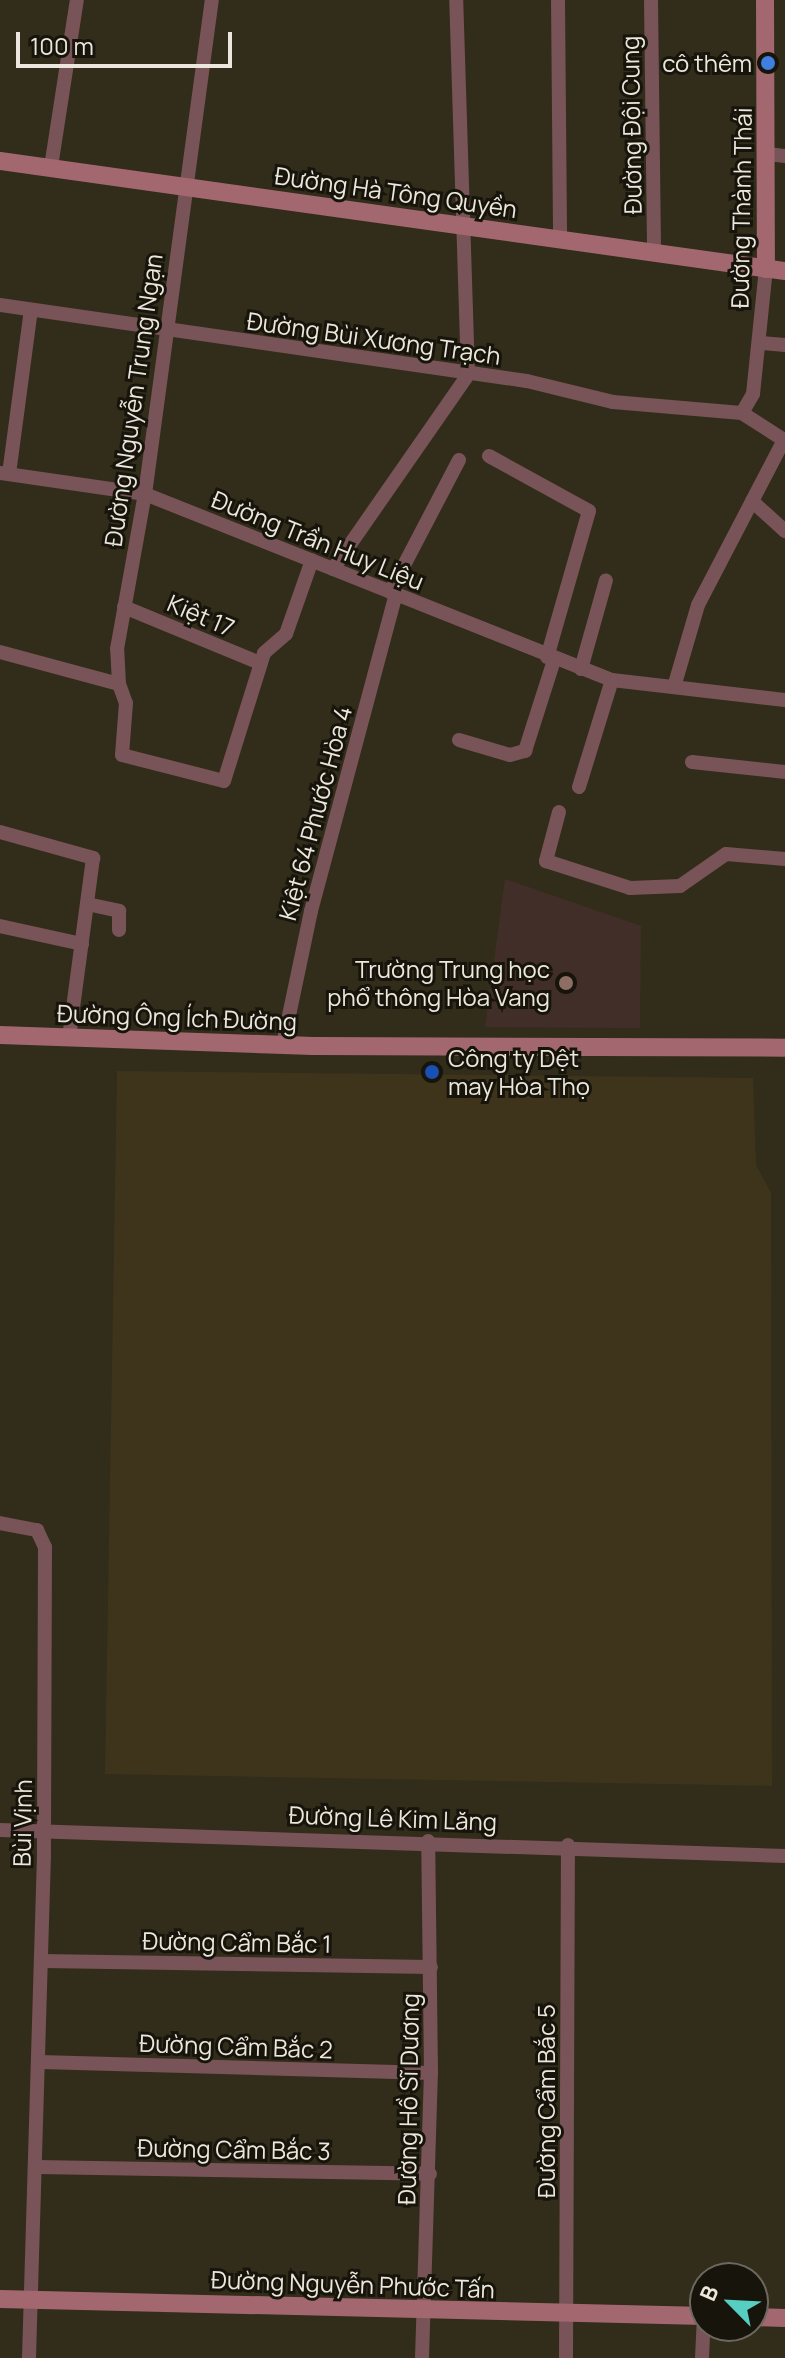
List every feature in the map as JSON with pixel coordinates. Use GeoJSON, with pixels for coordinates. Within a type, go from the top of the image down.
{"type":"FeatureCollection","features":[{"type":"Feature","properties":{"kind":"street"},"geometry":{"type":"LineString","coordinates":[[51,167],[77,0]]}},
{"type":"Feature","properties":{"kind":"street","name":"Đường Nguyễn Trung Ngạn"},"geometry":{"type":"LineString","coordinates":[[212,0],[145,494],[117,649],[119,684],[126,703],[122,755],[224,781],[260,663]]}},
{"type":"Feature","properties":{"kind":"street"},"geometry":{"type":"LineString","coordinates":[[333,569],[468,375],[460,228],[456,0]]}},
{"type":"Feature","properties":{"kind":"street"},"geometry":{"type":"LineString","coordinates":[[558,0],[560,239]]}},
{"type":"Feature","properties":{"kind":"street","name":"Đường Đội Cung"},"geometry":{"type":"LineString","coordinates":[[651,0],[654,250]]}},
{"type":"Feature","properties":{"kind":"street","name":"Đường Thành Thái"},"geometry":{"type":"LineString","coordinates":[[742,413],[753,394],[761,343],[777,155],[765,0]]}},
{"type":"Feature","properties":{"kind":"street","name":"Đường Hà Tông Quyền"},"geometry":{"type":"LineString","coordinates":[[0,161],[185,185],[460,228],[654,250],[785,271]]}},
{"type":"Feature","properties":{"kind":"street","name":"Đường Bùi Xương Trạch"},"geometry":{"type":"LineString","coordinates":[[0,305],[468,375],[527,381],[613,402],[742,413]]}},
{"type":"Feature","properties":{"kind":"street"},"geometry":{"type":"LineString","coordinates":[[4,473],[31,310]]}},
{"type":"Feature","properties":{"kind":"street"},"geometry":{"type":"LineString","coordinates":[[761,343],[785,345]]}},
{"type":"Feature","properties":{"kind":"street"},"geometry":{"type":"LineString","coordinates":[[674,687],[698,605],[752,501],[782,455],[784,440],[742,413]]}},
{"type":"Feature","properties":{"kind":"street"},"geometry":{"type":"LineString","coordinates":[[459,740],[519,756],[530,741],[533,715],[589,511],[489,456]]}},
{"type":"Feature","properties":{"kind":"street","name":"Kiệt 64 Phước Hòa 4"},"geometry":{"type":"LineString","coordinates":[[283,1044],[311,911],[393,593],[459,460]]}},
{"type":"Feature","properties":{"kind":"street","name":"Đường Trần Huy Liệu"},"geometry":{"type":"LineString","coordinates":[[4,473],[145,494],[550,658],[612,680],[785,700]]}},
{"type":"Feature","properties":{"kind":"street"},"geometry":{"type":"LineString","coordinates":[[752,501],[785,531]]}},
{"type":"Feature","properties":{"kind":"street"},"geometry":{"type":"LineString","coordinates":[[260,663],[286,634],[312,560]]}},
{"type":"Feature","properties":{"kind":"street"},"geometry":{"type":"LineString","coordinates":[[581,669],[606,580]]}},
{"type":"Feature","properties":{"kind":"street","name":"Kiệt 17"},"geometry":{"type":"LineString","coordinates":[[124,607],[260,663]]}},
{"type":"Feature","properties":{"kind":"street"},"geometry":{"type":"LineString","coordinates":[[0,652],[119,684]]}},
{"type":"Feature","properties":{"kind":"street"},"geometry":{"type":"LineString","coordinates":[[579,787],[612,680]]}},
{"type":"Feature","properties":{"kind":"street"},"geometry":{"type":"LineString","coordinates":[[692,762],[785,772]]}},
{"type":"Feature","properties":{"kind":"street"},"geometry":{"type":"LineString","coordinates":[[559,812],[546,861],[630,888],[680,886],[726,854],[785,859]]}},
{"type":"Feature","properties":{"kind":"street"},"geometry":{"type":"LineString","coordinates":[[0,832],[93,858],[69,1037]]}},
{"type":"Feature","properties":{"kind":"street"},"geometry":{"type":"LineString","coordinates":[[87,904],[119,911],[119,930]]}},
{"type":"Feature","properties":{"kind":"street"},"geometry":{"type":"LineString","coordinates":[[0,926],[82,944]]}},
{"type":"Feature","properties":{"kind":"street","name":"Đường Ông Ích Đường"},"geometry":{"type":"LineString","coordinates":[[0,1035],[283,1044],[785,1048]]}},
{"type":"Feature","properties":{"kind":"street","name":"Bùi Vịnh"},"geometry":{"type":"LineString","coordinates":[[0,1523],[37,1530],[45,1547],[42,1961],[29,2358]]}},
{"type":"Feature","properties":{"kind":"street","name":"Đường Lê Kim Lăng"},"geometry":{"type":"LineString","coordinates":[[0,1830],[568,1845],[785,1856]]}},
{"type":"Feature","properties":{"kind":"street","name":"Đường Hồ Sĩ Dương"},"geometry":{"type":"LineString","coordinates":[[422,2358],[430,2174],[428,1841]]}},
{"type":"Feature","properties":{"kind":"street","name":"Đường Cẩm Bắc 5"},"geometry":{"type":"LineString","coordinates":[[566,2358],[569,2314],[568,1845]]}},
{"type":"Feature","properties":{"kind":"street","name":"Đường Cẩm Bắc 1"},"geometry":{"type":"LineString","coordinates":[[42,1961],[431,1967]]}},
{"type":"Feature","properties":{"kind":"street","name":"Đường Cẩm Bắc 2"},"geometry":{"type":"LineString","coordinates":[[40,2062],[431,2073]]}},
{"type":"Feature","properties":{"kind":"street","name":"Đường Cẩm Bắc 3"},"geometry":{"type":"LineString","coordinates":[[37,2167],[430,2174]]}},
{"type":"Feature","properties":{"kind":"street","name":"Đường Nguyễn Phước Tấn"},"geometry":{"type":"LineString","coordinates":[[0,2299],[689,2316]]}},
{"type":"Feature","properties":{"kind":"shaded area","name":"Trường Trung học phổ thông Hòa Vang"},"geometry":{"type":"Polygon","coordinates":[[[505,879],[641,926],[640,1028],[485,1027],[505,879]]]}},
{"type":"Feature","properties":{"kind":"shaded area"},"geometry":{"type":"Polygon","coordinates":[[[117,1071],[753,1078],[756,1165],[771,1193],[772,1786],[105,1774],[117,1071]]]}},
{"type":"Feature","properties":{"kind":"place","name":"cô thêm"},"geometry":{"type":"Point","coordinates":[768,63]}},
{"type":"Feature","properties":{"kind":"place","name":"Trường Trung học phổ thông Hòa Vang"},"geometry":{"type":"Point","coordinates":[566,983]}},
{"type":"Feature","properties":{"kind":"place","name":"Công ty Dệt may Hòa Thọ"},"geometry":{"type":"Point","coordinates":[432,1072]}}]}
